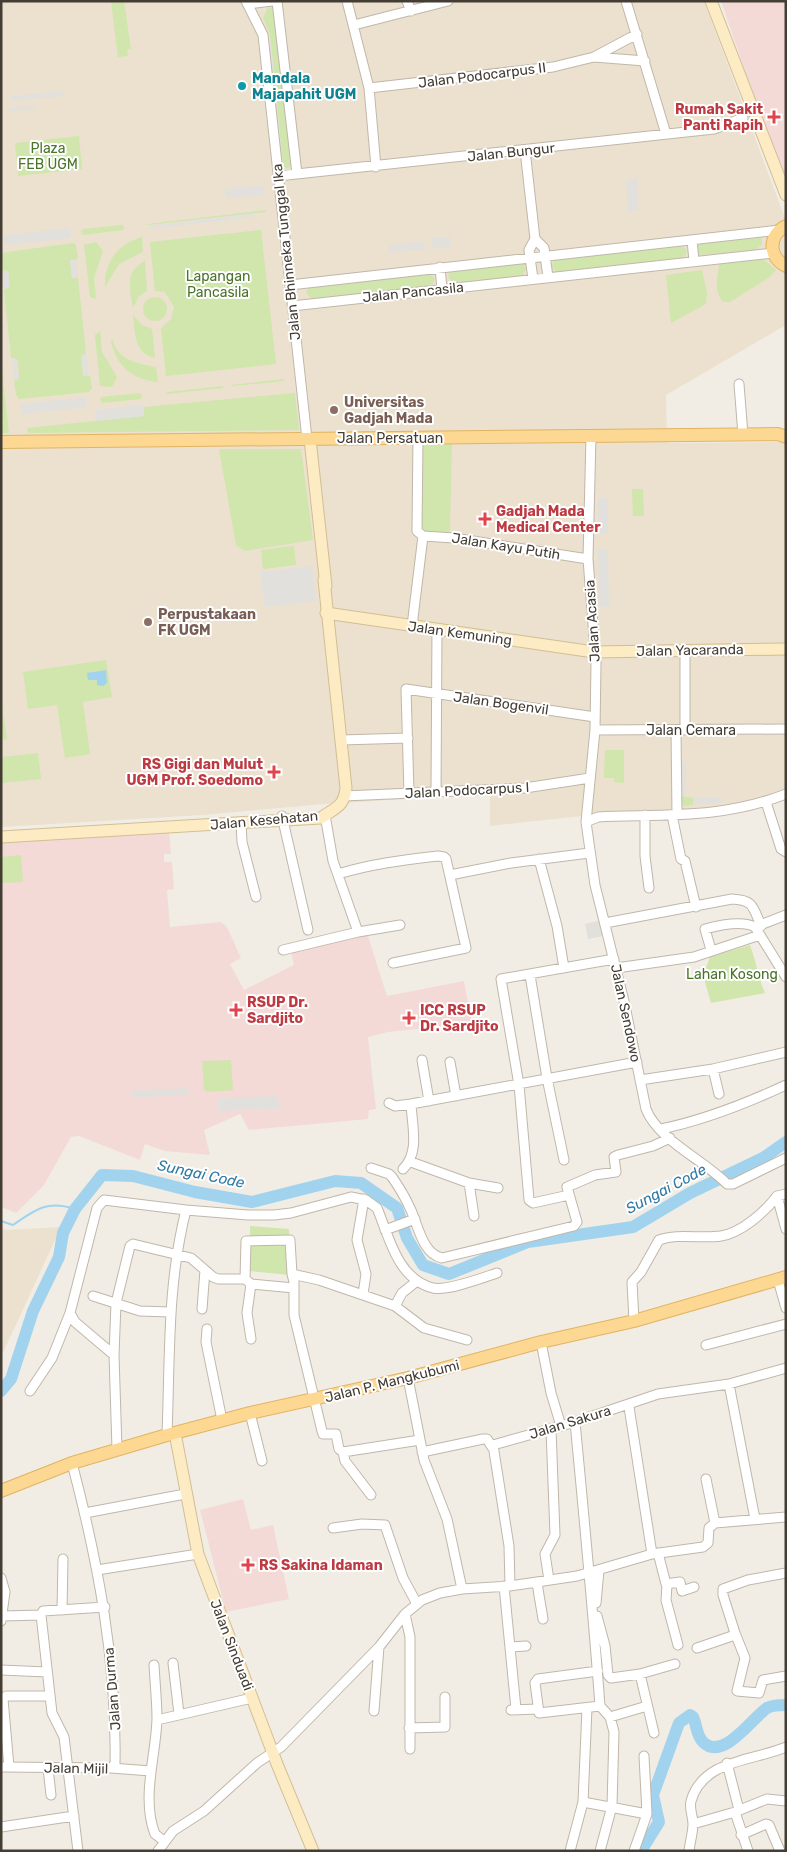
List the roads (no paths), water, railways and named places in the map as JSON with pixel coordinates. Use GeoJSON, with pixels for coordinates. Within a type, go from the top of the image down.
{"type":"FeatureCollection","features":[{"type":"Feature","properties":{"kind":"main road"},"geometry":{"type":"LineString","coordinates":[[782,228],[773,240],[773,253],[778,261],[786,266]]}},
{"type":"Feature","properties":{"kind":"main road","name":"Jalan Persatuan"},"geometry":{"type":"LineString","coordinates":[[1,442],[783,434]]}},
{"type":"Feature","properties":{"kind":"main road","name":"Jalan P. Mangkubumi"},"geometry":{"type":"LineString","coordinates":[[1,1491],[72,1463],[222,1420],[408,1378],[541,1342],[634,1321],[782,1279]]}},
{"type":"Feature","properties":{"kind":"street"},"geometry":{"type":"LineString","coordinates":[[247,3],[272,1]]}},
{"type":"Feature","properties":{"kind":"street"},"geometry":{"type":"LineString","coordinates":[[277,1],[297,174]]}},
{"type":"Feature","properties":{"kind":"street"},"geometry":{"type":"LineString","coordinates":[[347,1],[369,88],[376,167]]}},
{"type":"Feature","properties":{"kind":"street"},"geometry":{"type":"LineString","coordinates":[[407,1],[411,11]]}},
{"type":"Feature","properties":{"kind":"street"},"geometry":{"type":"LineString","coordinates":[[354,25],[448,1]]}},
{"type":"Feature","properties":{"kind":"street"},"geometry":{"type":"LineString","coordinates":[[626,1],[666,134]]}},
{"type":"Feature","properties":{"kind":"street"},"geometry":{"type":"LineString","coordinates":[[711,1],[786,195]]}},
{"type":"Feature","properties":{"kind":"street","name":"Jalan Bhinneka Tunggal Ika"},"geometry":{"type":"LineString","coordinates":[[247,3],[263,35],[328,614],[346,788],[344,796]]}},
{"type":"Feature","properties":{"kind":"street","name":"Jalan Podocarpus II"},"geometry":{"type":"LineString","coordinates":[[369,88],[553,66],[594,57],[637,34]]}},
{"type":"Feature","properties":{"kind":"street","name":"Jalan Podocarpus II"},"geometry":{"type":"LineString","coordinates":[[594,57],[645,61]]}},
{"type":"Feature","properties":{"kind":"street","name":"Jalan Bungur"},"geometry":{"type":"LineString","coordinates":[[279,176],[714,129],[742,118]]}},
{"type":"Feature","properties":{"kind":"street"},"geometry":{"type":"LineString","coordinates":[[525,150],[535,239],[529,250],[533,279]]}},
{"type":"Feature","properties":{"kind":"street","name":"Jalan Pancasila"},"geometry":{"type":"LineString","coordinates":[[291,285],[692,240],[782,228]]}},
{"type":"Feature","properties":{"kind":"street"},"geometry":{"type":"LineString","coordinates":[[535,239],[544,248],[548,277]]}},
{"type":"Feature","properties":{"kind":"street"},"geometry":{"type":"LineString","coordinates":[[692,240],[694,261]]}},
{"type":"Feature","properties":{"kind":"street","name":"Jalan Pancasila"},"geometry":{"type":"LineString","coordinates":[[294,306],[773,253]]}},
{"type":"Feature","properties":{"kind":"street"},"geometry":{"type":"LineString","coordinates":[[440,267],[442,289]]}},
{"type":"Feature","properties":{"kind":"street"},"geometry":{"type":"LineString","coordinates":[[739,384],[743,435]]}},
{"type":"Feature","properties":{"kind":"street","name":"Jalan Acasia"},"geometry":{"type":"LineString","coordinates":[[586,822],[596,717],[588,559],[591,436]]}},
{"type":"Feature","properties":{"kind":"street"},"geometry":{"type":"LineString","coordinates":[[412,626],[423,536],[417,531],[418,438]]}},
{"type":"Feature","properties":{"kind":"street","name":"Jalan Kayu Putih"},"geometry":{"type":"LineString","coordinates":[[423,536],[454,538],[588,559]]}},
{"type":"Feature","properties":{"kind":"street","name":"Jalan Kemuning"},"geometry":{"type":"LineString","coordinates":[[328,614],[594,652]]}},
{"type":"Feature","properties":{"kind":"street"},"geometry":{"type":"LineString","coordinates":[[436,792],[438,629]]}},
{"type":"Feature","properties":{"kind":"street","name":"Jalan Yacaranda"},"geometry":{"type":"LineString","coordinates":[[594,652],[786,649]]}},
{"type":"Feature","properties":{"kind":"street"},"geometry":{"type":"LineString","coordinates":[[685,650],[675,815],[681,859],[685,861],[696,907]]}},
{"type":"Feature","properties":{"kind":"street","name":"Jalan Bogenvil"},"geometry":{"type":"LineString","coordinates":[[408,738],[406,690],[596,717]]}},
{"type":"Feature","properties":{"kind":"street","name":"Jalan Cemara"},"geometry":{"type":"LineString","coordinates":[[595,730],[786,729]]}},
{"type":"Feature","properties":{"kind":"street"},"geometry":{"type":"LineString","coordinates":[[341,740],[408,738],[409,793]]}},
{"type":"Feature","properties":{"kind":"street","name":"Jalan Podocarpus I"},"geometry":{"type":"LineString","coordinates":[[344,796],[525,788],[590,778]]}},
{"type":"Feature","properties":{"kind":"street"},"geometry":{"type":"LineString","coordinates":[[586,822],[598,818],[728,812],[766,802],[786,794]]}},
{"type":"Feature","properties":{"kind":"street"},"geometry":{"type":"LineString","coordinates":[[344,796],[336,810],[325,815],[333,861],[358,932]]}},
{"type":"Feature","properties":{"kind":"street"},"geometry":{"type":"LineString","coordinates":[[766,802],[781,849],[786,852]]}},
{"type":"Feature","properties":{"kind":"street"},"geometry":{"type":"LineString","coordinates":[[589,805],[592,812],[598,818]]}},
{"type":"Feature","properties":{"kind":"street","name":"Jalan Kesehatan"},"geometry":{"type":"LineString","coordinates":[[1,837],[157,825],[282,818],[321,818],[325,815]]}},
{"type":"Feature","properties":{"kind":"street"},"geometry":{"type":"LineString","coordinates":[[645,815],[645,856],[649,888]]}},
{"type":"Feature","properties":{"kind":"street"},"geometry":{"type":"LineString","coordinates":[[282,818],[308,930]]}},
{"type":"Feature","properties":{"kind":"street","name":"Jalan Kesehatan"},"geometry":{"type":"LineString","coordinates":[[198,823],[241,822],[265,819]]}},
{"type":"Feature","properties":{"kind":"street"},"geometry":{"type":"LineString","coordinates":[[241,822],[242,842],[256,897]]}},
{"type":"Feature","properties":{"kind":"street","name":"Jalan Sendowo"},"geometry":{"type":"LineString","coordinates":[[586,822],[590,853],[605,923],[640,1080],[651,1120],[670,1138],[717,1173],[727,1184],[733,1184],[786,1158]]}},
{"type":"Feature","properties":{"kind":"street","name":"Jalan Kesehatan"},"geometry":{"type":"LineString","coordinates":[[1,832],[76,830]]}},
{"type":"Feature","properties":{"kind":"street"},"geometry":{"type":"LineString","coordinates":[[450,875],[539,859],[590,853]]}},
{"type":"Feature","properties":{"kind":"street"},"geometry":{"type":"LineString","coordinates":[[338,874],[392,861],[441,856],[446,859],[466,948],[393,962]]}},
{"type":"Feature","properties":{"kind":"street"},"geometry":{"type":"LineString","coordinates":[[539,859],[557,926],[564,968]]}},
{"type":"Feature","properties":{"kind":"street"},"geometry":{"type":"LineString","coordinates":[[605,923],[732,899],[745,899],[750,903],[759,929],[786,976]]}},
{"type":"Feature","properties":{"kind":"street"},"geometry":{"type":"LineString","coordinates":[[568,1194],[533,1203],[529,1200],[519,1085],[501,979],[564,968],[694,957],[759,929],[786,915]]}},
{"type":"Feature","properties":{"kind":"street"},"geometry":{"type":"LineString","coordinates":[[711,950],[705,929],[736,924],[750,924],[759,929]]}},
{"type":"Feature","properties":{"kind":"street"},"geometry":{"type":"LineString","coordinates":[[283,950],[358,932],[400,925]]}},
{"type":"Feature","properties":{"kind":"street"},"geometry":{"type":"LineString","coordinates":[[530,975],[547,1078],[564,1160]]}},
{"type":"Feature","properties":{"kind":"street"},"geometry":{"type":"LineString","coordinates":[[640,1080],[713,1068],[786,1052]]}},
{"type":"Feature","properties":{"kind":"street"},"geometry":{"type":"LineString","coordinates":[[422,1060],[429,1101]]}},
{"type":"Feature","properties":{"kind":"street"},"geometry":{"type":"LineString","coordinates":[[450,1062],[456,1096]]}},
{"type":"Feature","properties":{"kind":"street"},"geometry":{"type":"LineString","coordinates":[[389,1103],[395,1106],[411,1104],[637,1062]]}},
{"type":"Feature","properties":{"kind":"street"},"geometry":{"type":"LineString","coordinates":[[713,1068],[719,1094]]}},
{"type":"Feature","properties":{"kind":"street"},"geometry":{"type":"LineString","coordinates":[[661,1129],[686,1125],[722,1113],[786,1085]]}},
{"type":"Feature","properties":{"kind":"street"},"geometry":{"type":"LineString","coordinates":[[403,1169],[410,1162],[414,1152],[411,1104]]}},
{"type":"Feature","properties":{"kind":"street"},"geometry":{"type":"LineString","coordinates":[[371,1168],[389,1174],[392,1177],[425,1244],[431,1252],[439,1258],[451,1257],[574,1226],[577,1222],[567,1187],[595,1175],[616,1172],[614,1157],[654,1146],[670,1138]]}},
{"type":"Feature","properties":{"kind":"street"},"geometry":{"type":"LineString","coordinates":[[410,1162],[469,1183],[498,1188]]}},
{"type":"Feature","properties":{"kind":"street"},"geometry":{"type":"LineString","coordinates":[[469,1183],[474,1216]]}},
{"type":"Feature","properties":{"kind":"street"},"geometry":{"type":"LineString","coordinates":[[781,1195],[786,1229]]}},
{"type":"Feature","properties":{"kind":"street"},"geometry":{"type":"LineString","coordinates":[[634,1321],[632,1282],[641,1272],[659,1240],[727,1234],[743,1226],[769,1207],[781,1195]]}},
{"type":"Feature","properties":{"kind":"street"},"geometry":{"type":"LineString","coordinates":[[30,1392],[52,1358],[70,1313],[100,1203],[108,1200],[186,1210],[274,1215],[339,1199],[351,1197],[364,1199],[377,1208],[401,1264],[417,1280],[434,1288],[454,1285],[497,1273]]}},
{"type":"Feature","properties":{"kind":"street"},"geometry":{"type":"LineString","coordinates":[[363,1294],[366,1274],[357,1240],[364,1199]]}},
{"type":"Feature","properties":{"kind":"street"},"geometry":{"type":"LineString","coordinates":[[171,1434],[170,1312],[176,1254],[186,1210]]}},
{"type":"Feature","properties":{"kind":"street"},"geometry":{"type":"LineString","coordinates":[[388,1230],[413,1220]]}},
{"type":"Feature","properties":{"kind":"street"},"geometry":{"type":"LineString","coordinates":[[251,1339],[247,1312],[246,1241],[290,1240],[294,1315],[323,1434],[336,1434],[339,1450],[343,1452],[345,1461],[371,1495]]}},
{"type":"Feature","properties":{"kind":"street"},"geometry":{"type":"LineString","coordinates":[[117,1449],[114,1355],[116,1303],[131,1245],[191,1258],[218,1279],[248,1281],[294,1288]]}},
{"type":"Feature","properties":{"kind":"street"},"geometry":{"type":"LineString","coordinates":[[202,1308],[205,1270]]}},
{"type":"Feature","properties":{"kind":"street"},"geometry":{"type":"LineString","coordinates":[[292,1274],[319,1280],[395,1306],[424,1328],[467,1340]]}},
{"type":"Feature","properties":{"kind":"street"},"geometry":{"type":"LineString","coordinates":[[782,1279],[786,1308]]}},
{"type":"Feature","properties":{"kind":"street"},"geometry":{"type":"LineString","coordinates":[[395,1306],[402,1294],[417,1280]]}},
{"type":"Feature","properties":{"kind":"street"},"geometry":{"type":"LineString","coordinates":[[93,1296],[140,1311],[170,1312]]}},
{"type":"Feature","properties":{"kind":"street"},"geometry":{"type":"LineString","coordinates":[[70,1313],[75,1322],[114,1355]]}},
{"type":"Feature","properties":{"kind":"street"},"geometry":{"type":"LineString","coordinates":[[706,1345],[786,1324]]}},
{"type":"Feature","properties":{"kind":"street"},"geometry":{"type":"LineString","coordinates":[[207,1329],[206,1342],[222,1420]]}},
{"type":"Feature","properties":{"kind":"street"},"geometry":{"type":"LineString","coordinates":[[541,1342],[551,1393],[561,1426]]}},
{"type":"Feature","properties":{"kind":"street","name":"Jalan Sakura"},"geometry":{"type":"LineString","coordinates":[[492,1447],[576,1422],[658,1394],[729,1384],[786,1368]]}},
{"type":"Feature","properties":{"kind":"street"},"geometry":{"type":"LineString","coordinates":[[408,1378],[422,1452],[447,1519],[462,1589]]}},
{"type":"Feature","properties":{"kind":"street"},"geometry":{"type":"LineString","coordinates":[[729,1384],[755,1519]]}},
{"type":"Feature","properties":{"kind":"street"},"geometry":{"type":"LineString","coordinates":[[630,1407],[655,1554],[667,1585],[666,1600],[678,1645]]}},
{"type":"Feature","properties":{"kind":"street"},"geometry":{"type":"LineString","coordinates":[[250,1413],[262,1461]]}},
{"type":"Feature","properties":{"kind":"street"},"geometry":{"type":"LineString","coordinates":[[576,1422],[600,1706],[610,1717],[614,1732],[612,1806],[600,1851]]}},
{"type":"Feature","properties":{"kind":"street"},"geometry":{"type":"LineString","coordinates":[[549,1580],[545,1552],[555,1534],[551,1429]]}},
{"type":"Feature","properties":{"kind":"street","name":"Jalan Sinduadi"},"geometry":{"type":"LineString","coordinates":[[171,1434],[198,1554],[273,1754],[313,1851]]}},
{"type":"Feature","properties":{"kind":"street"},"geometry":{"type":"LineString","coordinates":[[422,1452],[484,1439],[487,1439],[492,1447],[509,1546],[507,1586],[513,1710],[538,1709]]}},
{"type":"Feature","properties":{"kind":"street"},"geometry":{"type":"LineString","coordinates":[[343,1452],[420,1440]]}},
{"type":"Feature","properties":{"kind":"street","name":"Jalan Durma"},"geometry":{"type":"LineString","coordinates":[[72,1463],[85,1513],[105,1607],[116,1724],[115,1764],[111,1768]]}},
{"type":"Feature","properties":{"kind":"street"},"geometry":{"type":"LineString","coordinates":[[706,1479],[714,1523]]}},
{"type":"Feature","properties":{"kind":"street"},"geometry":{"type":"LineString","coordinates":[[85,1513],[186,1494]]}},
{"type":"Feature","properties":{"kind":"street"},"geometry":{"type":"LineString","coordinates":[[158,1851],[173,1831],[204,1811],[257,1763],[273,1754],[379,1647],[405,1614],[432,1595],[462,1589],[537,1583],[589,1573],[655,1554],[706,1545],[708,1543],[709,1528],[714,1523],[786,1517]]}},
{"type":"Feature","properties":{"kind":"street"},"geometry":{"type":"LineString","coordinates":[[333,1528],[362,1524],[385,1525],[403,1578],[417,1604]]}},
{"type":"Feature","properties":{"kind":"street"},"geometry":{"type":"LineString","coordinates":[[97,1570],[198,1554]]}},
{"type":"Feature","properties":{"kind":"street"},"geometry":{"type":"LineString","coordinates":[[62,1610],[63,1559]]}},
{"type":"Feature","properties":{"kind":"street"},"geometry":{"type":"LineString","coordinates":[[600,1570],[596,1610],[605,1646],[608,1675],[611,1678],[640,1674],[675,1664]]}},
{"type":"Feature","properties":{"kind":"street"},"geometry":{"type":"LineString","coordinates":[[786,1573],[748,1580],[723,1589],[723,1596],[745,1658],[736,1688],[738,1692],[759,1693],[764,1680],[786,1676]]}},
{"type":"Feature","properties":{"kind":"street"},"geometry":{"type":"LineString","coordinates":[[1,1578],[5,1592],[2,1618],[41,1615],[43,1611],[105,1607]]}},
{"type":"Feature","properties":{"kind":"street"},"geometry":{"type":"LineString","coordinates":[[667,1585],[680,1582],[682,1591],[694,1587]]}},
{"type":"Feature","properties":{"kind":"street"},"geometry":{"type":"LineString","coordinates":[[537,1583],[543,1618]]}},
{"type":"Feature","properties":{"kind":"street"},"geometry":{"type":"LineString","coordinates":[[405,1614],[410,1637],[410,1749]]}},
{"type":"Feature","properties":{"kind":"street"},"geometry":{"type":"LineString","coordinates":[[41,1615],[52,1713],[64,1737],[78,1851]]}},
{"type":"Feature","properties":{"kind":"street"},"geometry":{"type":"LineString","coordinates":[[697,1648],[732,1636],[735,1633]]}},
{"type":"Feature","properties":{"kind":"street"},"geometry":{"type":"LineString","coordinates":[[510,1647],[526,1646]]}},
{"type":"Feature","properties":{"kind":"street"},"geometry":{"type":"LineString","coordinates":[[374,1710],[379,1647]]}},
{"type":"Feature","properties":{"kind":"street"},"geometry":{"type":"LineString","coordinates":[[173,1662],[179,1714]]}},
{"type":"Feature","properties":{"kind":"street"},"geometry":{"type":"LineString","coordinates":[[154,1666],[157,1720],[151,1771],[152,1823],[155,1834],[164,1841]]}},
{"type":"Feature","properties":{"kind":"street"},"geometry":{"type":"LineString","coordinates":[[1,1670],[47,1672]]}},
{"type":"Feature","properties":{"kind":"street"},"geometry":{"type":"LineString","coordinates":[[598,1671],[538,1679],[535,1683],[538,1709],[541,1714],[600,1706]]}},
{"type":"Feature","properties":{"kind":"street"},"geometry":{"type":"LineString","coordinates":[[640,1674],[654,1733]]}},
{"type":"Feature","properties":{"kind":"street"},"geometry":{"type":"LineString","coordinates":[[5,1767],[3,1699],[6,1696],[50,1696]]}},
{"type":"Feature","properties":{"kind":"street"},"geometry":{"type":"LineString","coordinates":[[409,1728],[444,1727],[446,1697]]}},
{"type":"Feature","properties":{"kind":"street"},"geometry":{"type":"LineString","coordinates":[[157,1720],[252,1698]]}},
{"type":"Feature","properties":{"kind":"street"},"geometry":{"type":"LineString","coordinates":[[610,1717],[647,1706]]}},
{"type":"Feature","properties":{"kind":"street"},"geometry":{"type":"LineString","coordinates":[[570,1851],[583,1802],[587,1708]]}},
{"type":"Feature","properties":{"kind":"street"},"geometry":{"type":"LineString","coordinates":[[689,1851],[693,1824],[690,1810],[695,1793],[704,1781],[727,1763],[785,1749]]}},
{"type":"Feature","properties":{"kind":"street"},"geometry":{"type":"LineString","coordinates":[[634,1851],[647,1814],[644,1756]]}},
{"type":"Feature","properties":{"kind":"street"},"geometry":{"type":"LineString","coordinates":[[727,1763],[741,1835],[748,1851]]}},
{"type":"Feature","properties":{"kind":"street","name":"Jalan Mijil"},"geometry":{"type":"LineString","coordinates":[[5,1767],[111,1768],[151,1771]]}},
{"type":"Feature","properties":{"kind":"street"},"geometry":{"type":"LineString","coordinates":[[48,1768],[51,1794]]}},
{"type":"Feature","properties":{"kind":"street"},"geometry":{"type":"LineString","coordinates":[[693,1824],[737,1811],[767,1799],[786,1801]]}},
{"type":"Feature","properties":{"kind":"street"},"geometry":{"type":"LineString","coordinates":[[583,1802],[647,1814]]}},
{"type":"Feature","properties":{"kind":"street"},"geometry":{"type":"LineString","coordinates":[[1,1827],[74,1816]]}},
{"type":"Feature","properties":{"kind":"street"},"geometry":{"type":"LineString","coordinates":[[741,1835],[766,1824],[769,1825],[780,1851]]}},
{"type":"Feature","properties":{"kind":"water"},"geometry":{"type":"Polygon","coordinates":[[[106,670],[107,683],[103,686],[97,685],[97,680],[88,680],[87,673],[106,670]]]}},
{"type":"Feature","properties":{"kind":"waterway","name":"Sungai Code"},"geometry":{"type":"LineString","coordinates":[[1,1391],[11,1379],[33,1311],[59,1257],[63,1233],[75,1209],[102,1175],[133,1176],[195,1192],[252,1202],[335,1181],[361,1183],[397,1208],[407,1238],[423,1265],[449,1274],[528,1242],[633,1227],[690,1193],[763,1158],[786,1142]]}},
{"type":"Feature","properties":{"kind":"waterway"},"geometry":{"type":"LineString","coordinates":[[1,1221],[13,1225],[28,1214],[49,1206],[57,1205],[75,1209]]}},
{"type":"Feature","properties":{"kind":"waterway"},"geometry":{"type":"LineString","coordinates":[[641,1851],[659,1822],[653,1795],[679,1723],[690,1715],[693,1717],[703,1742],[711,1747],[719,1747],[737,1736],[767,1708],[786,1705]]}},
{"type":"Feature","properties":{"kind":"place","name":"Mandala Majapahit UGM"},"geometry":{"type":"Point","coordinates":[242,86]}},
{"type":"Feature","properties":{"kind":"place","name":"Rumah Sakit Panti Rapih"},"geometry":{"type":"Point","coordinates":[774,117]}},
{"type":"Feature","properties":{"kind":"place","name":"Universitas Gadjah Mada"},"geometry":{"type":"Point","coordinates":[334,410]}},
{"type":"Feature","properties":{"kind":"place","name":"Gadjah Mada Medical Center"},"geometry":{"type":"Point","coordinates":[485,519]}},
{"type":"Feature","properties":{"kind":"place","name":"Perpustakaan FK UGM"},"geometry":{"type":"Point","coordinates":[148,622]}},
{"type":"Feature","properties":{"kind":"place","name":"RS Gigi dan Mulut UGM Prof. Soedomo"},"geometry":{"type":"Point","coordinates":[274,772]}},
{"type":"Feature","properties":{"kind":"place","name":"RSUP Dr. Sardjito"},"geometry":{"type":"Point","coordinates":[236,1010]}},
{"type":"Feature","properties":{"kind":"place","name":"ICC RSUP Dr. Sardjito"},"geometry":{"type":"Point","coordinates":[409,1018]}},
{"type":"Feature","properties":{"kind":"place","name":"RS Sakina Idaman"},"geometry":{"type":"Point","coordinates":[248,1565]}},
{"type":"Feature","properties":{"kind":"park label","name":"Plaza FEB UGM"},"geometry":{"type":"Point","coordinates":[48,156]}},
{"type":"Feature","properties":{"kind":"park label","name":"Lapangan Pancasila"},"geometry":{"type":"Point","coordinates":[218,284]}},
{"type":"Feature","properties":{"kind":"park label","name":"Lahan Kosong"},"geometry":{"type":"Point","coordinates":[732,974]}}]}
